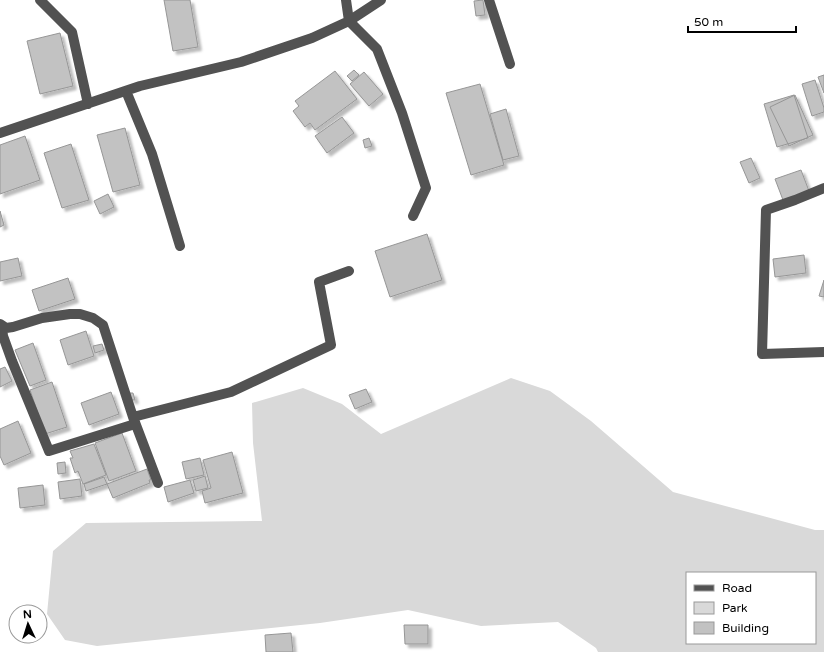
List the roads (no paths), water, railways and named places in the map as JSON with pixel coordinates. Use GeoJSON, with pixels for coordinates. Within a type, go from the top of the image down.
{"type":"FeatureCollection","features":[{"type":"Feature","properties":{"kind":"street"},"geometry":{"type":"LineString","coordinates":[[40,0],[72,32],[88,104]]}},
{"type":"Feature","properties":{"kind":"street"},"geometry":{"type":"LineString","coordinates":[[346,0],[349,21],[377,49],[402,113],[426,188],[413,216]]}},
{"type":"Feature","properties":{"kind":"street"},"geometry":{"type":"LineString","coordinates":[[0,133],[140,86],[241,62],[312,38],[349,21],[381,0]]}},
{"type":"Feature","properties":{"kind":"street"},"geometry":{"type":"LineString","coordinates":[[490,0],[510,64]]}},
{"type":"Feature","properties":{"kind":"street"},"geometry":{"type":"LineString","coordinates":[[126,91],[152,154],[180,246]]}},
{"type":"Feature","properties":{"kind":"street"},"geometry":{"type":"LineString","coordinates":[[824,188],[766,210],[762,354],[824,352]]}},
{"type":"Feature","properties":{"kind":"street"},"geometry":{"type":"LineString","coordinates":[[1,325],[3,336],[12,361],[49,451],[134,420],[231,392],[331,345],[319,282],[349,270]]}},
{"type":"Feature","properties":{"kind":"street"},"geometry":{"type":"LineString","coordinates":[[1,325],[6,328],[13,327],[42,318],[70,314],[80,314],[93,318],[103,325],[134,420],[158,483]]}}]}
